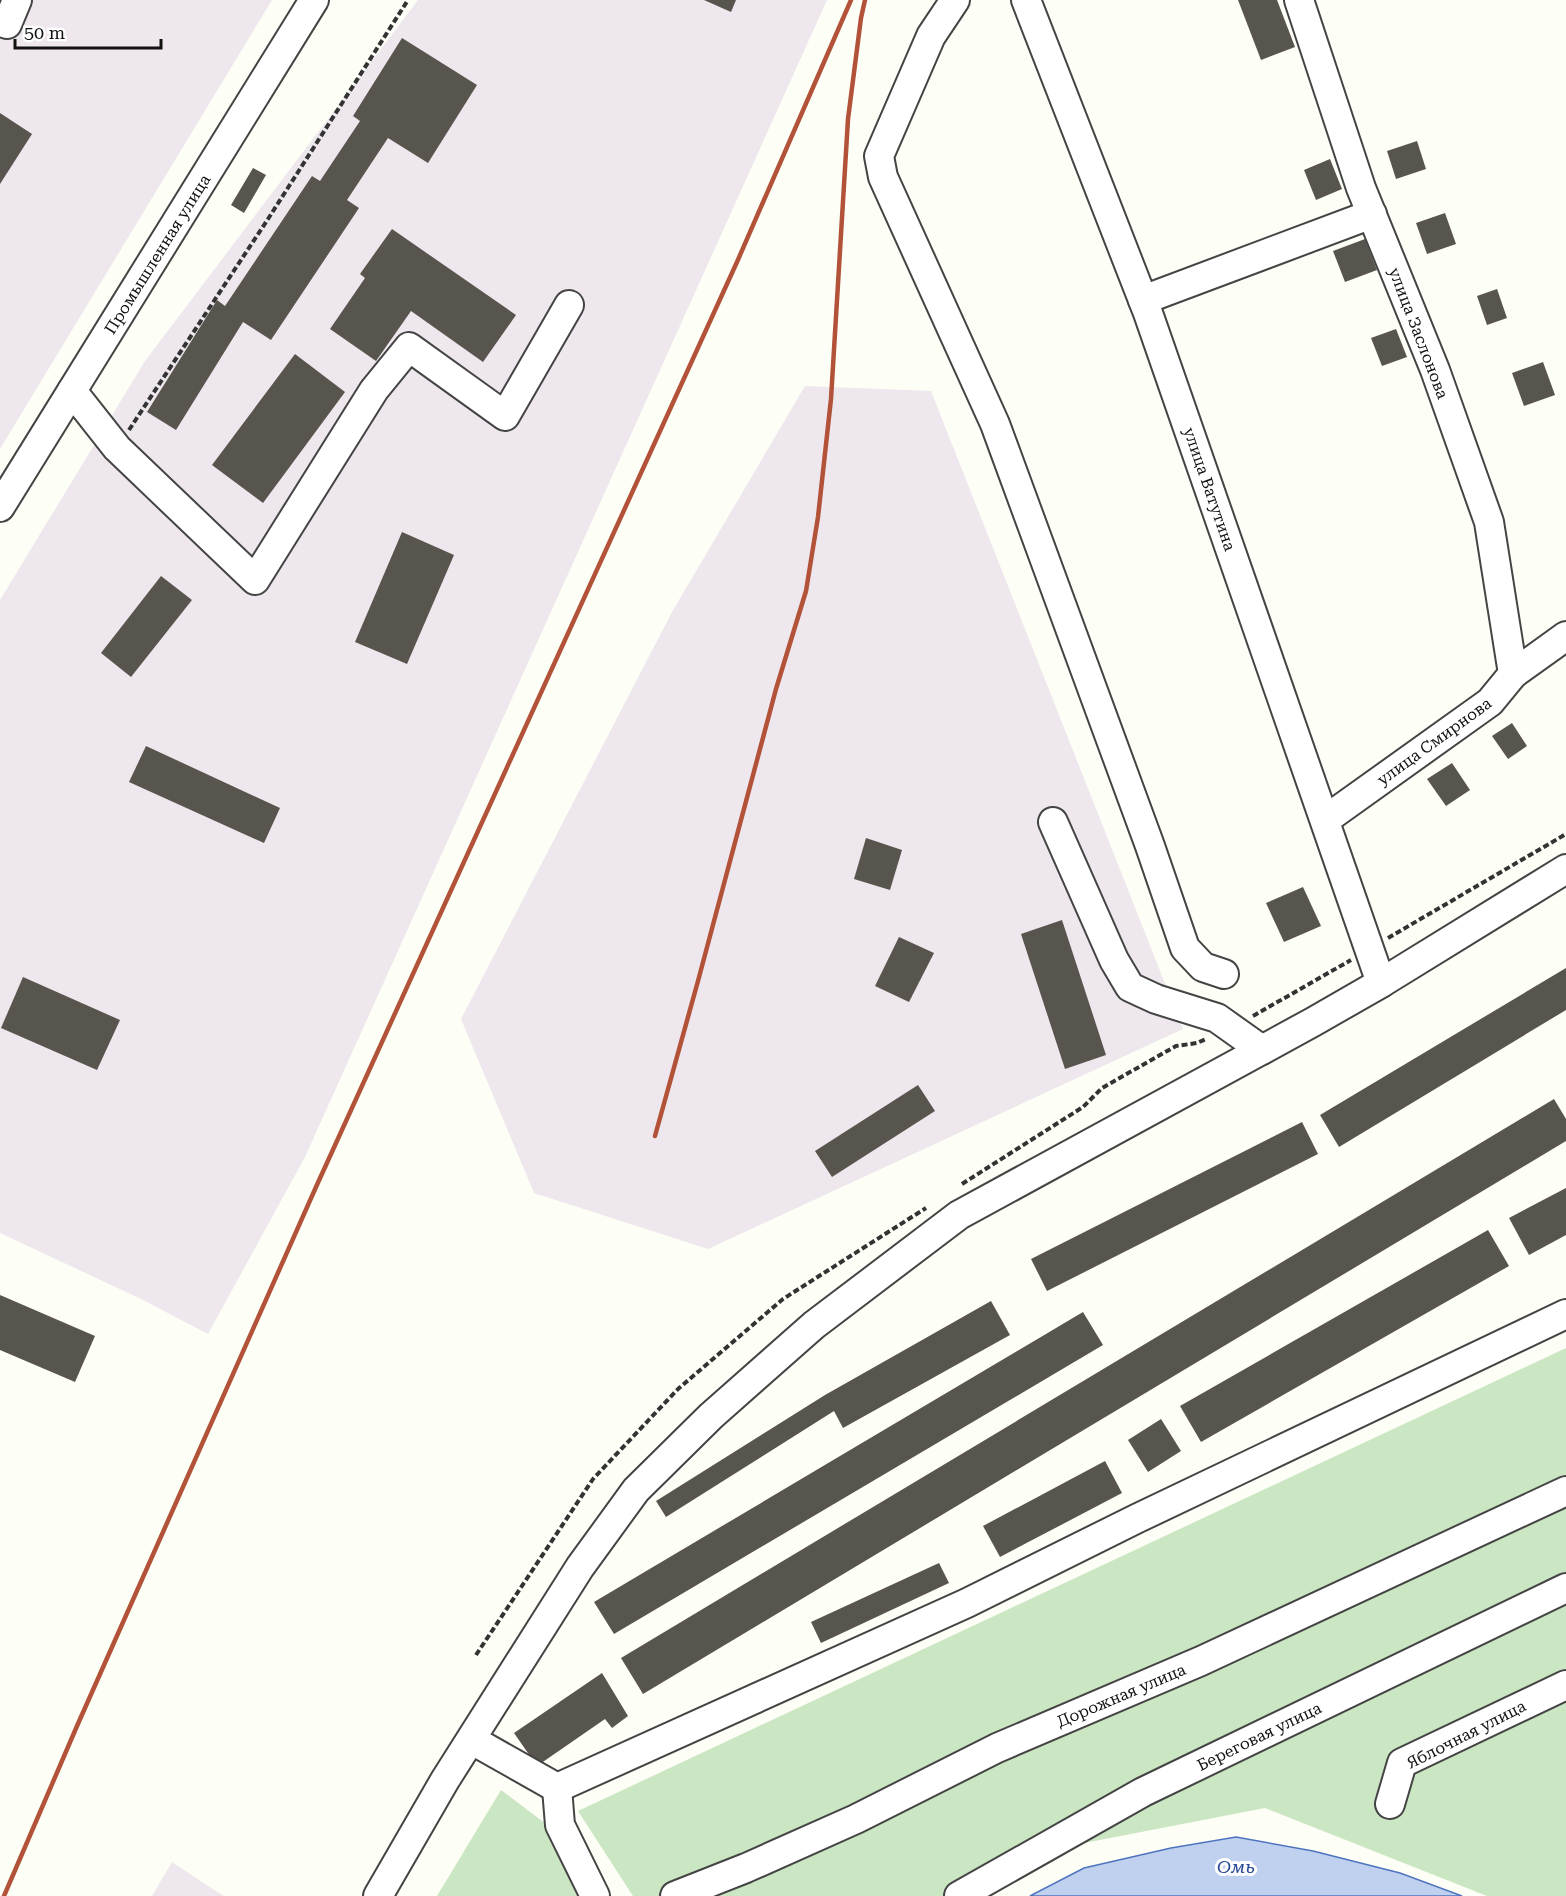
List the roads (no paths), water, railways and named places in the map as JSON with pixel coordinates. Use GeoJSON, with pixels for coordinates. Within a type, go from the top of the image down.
{"type":"FeatureCollection","features":[{"type":"Feature","properties":{"kind":"street","name":"Промышленная улица"},"geometry":{"type":"LineString","coordinates":[[0,507],[314,0]]}},
{"type":"Feature","properties":{"kind":"street"},"geometry":{"type":"LineString","coordinates":[[955,0],[931,36],[879,156],[883,177],[995,424],[1150,846],[1185,948],[1203,967],[1224,974]]}},
{"type":"Feature","properties":{"kind":"street","name":"улица Ватутина"},"geometry":{"type":"LineString","coordinates":[[1026,0],[1143,300],[1381,983]]}},
{"type":"Feature","properties":{"kind":"street","name":"улица Заслонова"},"geometry":{"type":"LineString","coordinates":[[1299,0],[1361,188],[1435,370],[1489,522],[1513,674]]}},
{"type":"Feature","properties":{"kind":"street"},"geometry":{"type":"LineString","coordinates":[[1143,300],[1372,214]]}},
{"type":"Feature","properties":{"kind":"street"},"geometry":{"type":"LineString","coordinates":[[72,391],[117,448],[255,580],[374,390],[409,347],[505,416],[569,305]]}},
{"type":"Feature","properties":{"kind":"street","name":"улица Смирнова"},"geometry":{"type":"LineString","coordinates":[[1325,820],[1490,702],[1513,674],[1566,636]]}},
{"type":"Feature","properties":{"kind":"street"},"geometry":{"type":"LineString","coordinates":[[1053,822],[1114,960],[1130,987],[1156,999],[1217,1018],[1262,1050]]}},
{"type":"Feature","properties":{"kind":"street"},"geometry":{"type":"LineString","coordinates":[[378,1896],[446,1780],[580,1567],[636,1490],[711,1416],[814,1325],[958,1215],[1381,983],[1566,869]]}},
{"type":"Feature","properties":{"kind":"street"},"geometry":{"type":"LineString","coordinates":[[556,1788],[967,1603],[1138,1518],[1566,1314]]}},
{"type":"Feature","properties":{"kind":"street","name":"Дорожная улица"},"geometry":{"type":"LineString","coordinates":[[675,1896],[747,1868],[856,1819],[997,1748],[1201,1661],[1566,1491]]}},
{"type":"Feature","properties":{"kind":"street","name":"Береговая улица"},"geometry":{"type":"LineString","coordinates":[[959,1896],[1143,1792],[1566,1588]]}},
{"type":"Feature","properties":{"kind":"street","name":"Яблочная улица"},"geometry":{"type":"LineString","coordinates":[[1390,1804],[1402,1763],[1566,1685]]}},
{"type":"Feature","properties":{"kind":"street"},"geometry":{"type":"LineString","coordinates":[[472,1740],[556,1788]]}},
{"type":"Feature","properties":{"kind":"street"},"geometry":{"type":"LineString","coordinates":[[556,1788],[560,1825],[595,1896]]}},
{"type":"Feature","properties":{"kind":"water","name":"Омь"},"geometry":{"type":"Polygon","coordinates":[[[1236,1837],[1313,1851],[1400,1873],[1462,1896],[1030,1896],[1084,1868],[1171,1848],[1236,1837]]]}},
{"type":"Feature","properties":{"kind":"railway"},"geometry":{"type":"LineString","coordinates":[[4,1896],[316,1187],[737,262],[851,0]]}},
{"type":"Feature","properties":{"kind":"railway"},"geometry":{"type":"LineString","coordinates":[[655,1136],[776,689],[806,591],[818,517],[831,399],[848,119],[865,0]]}}]}
